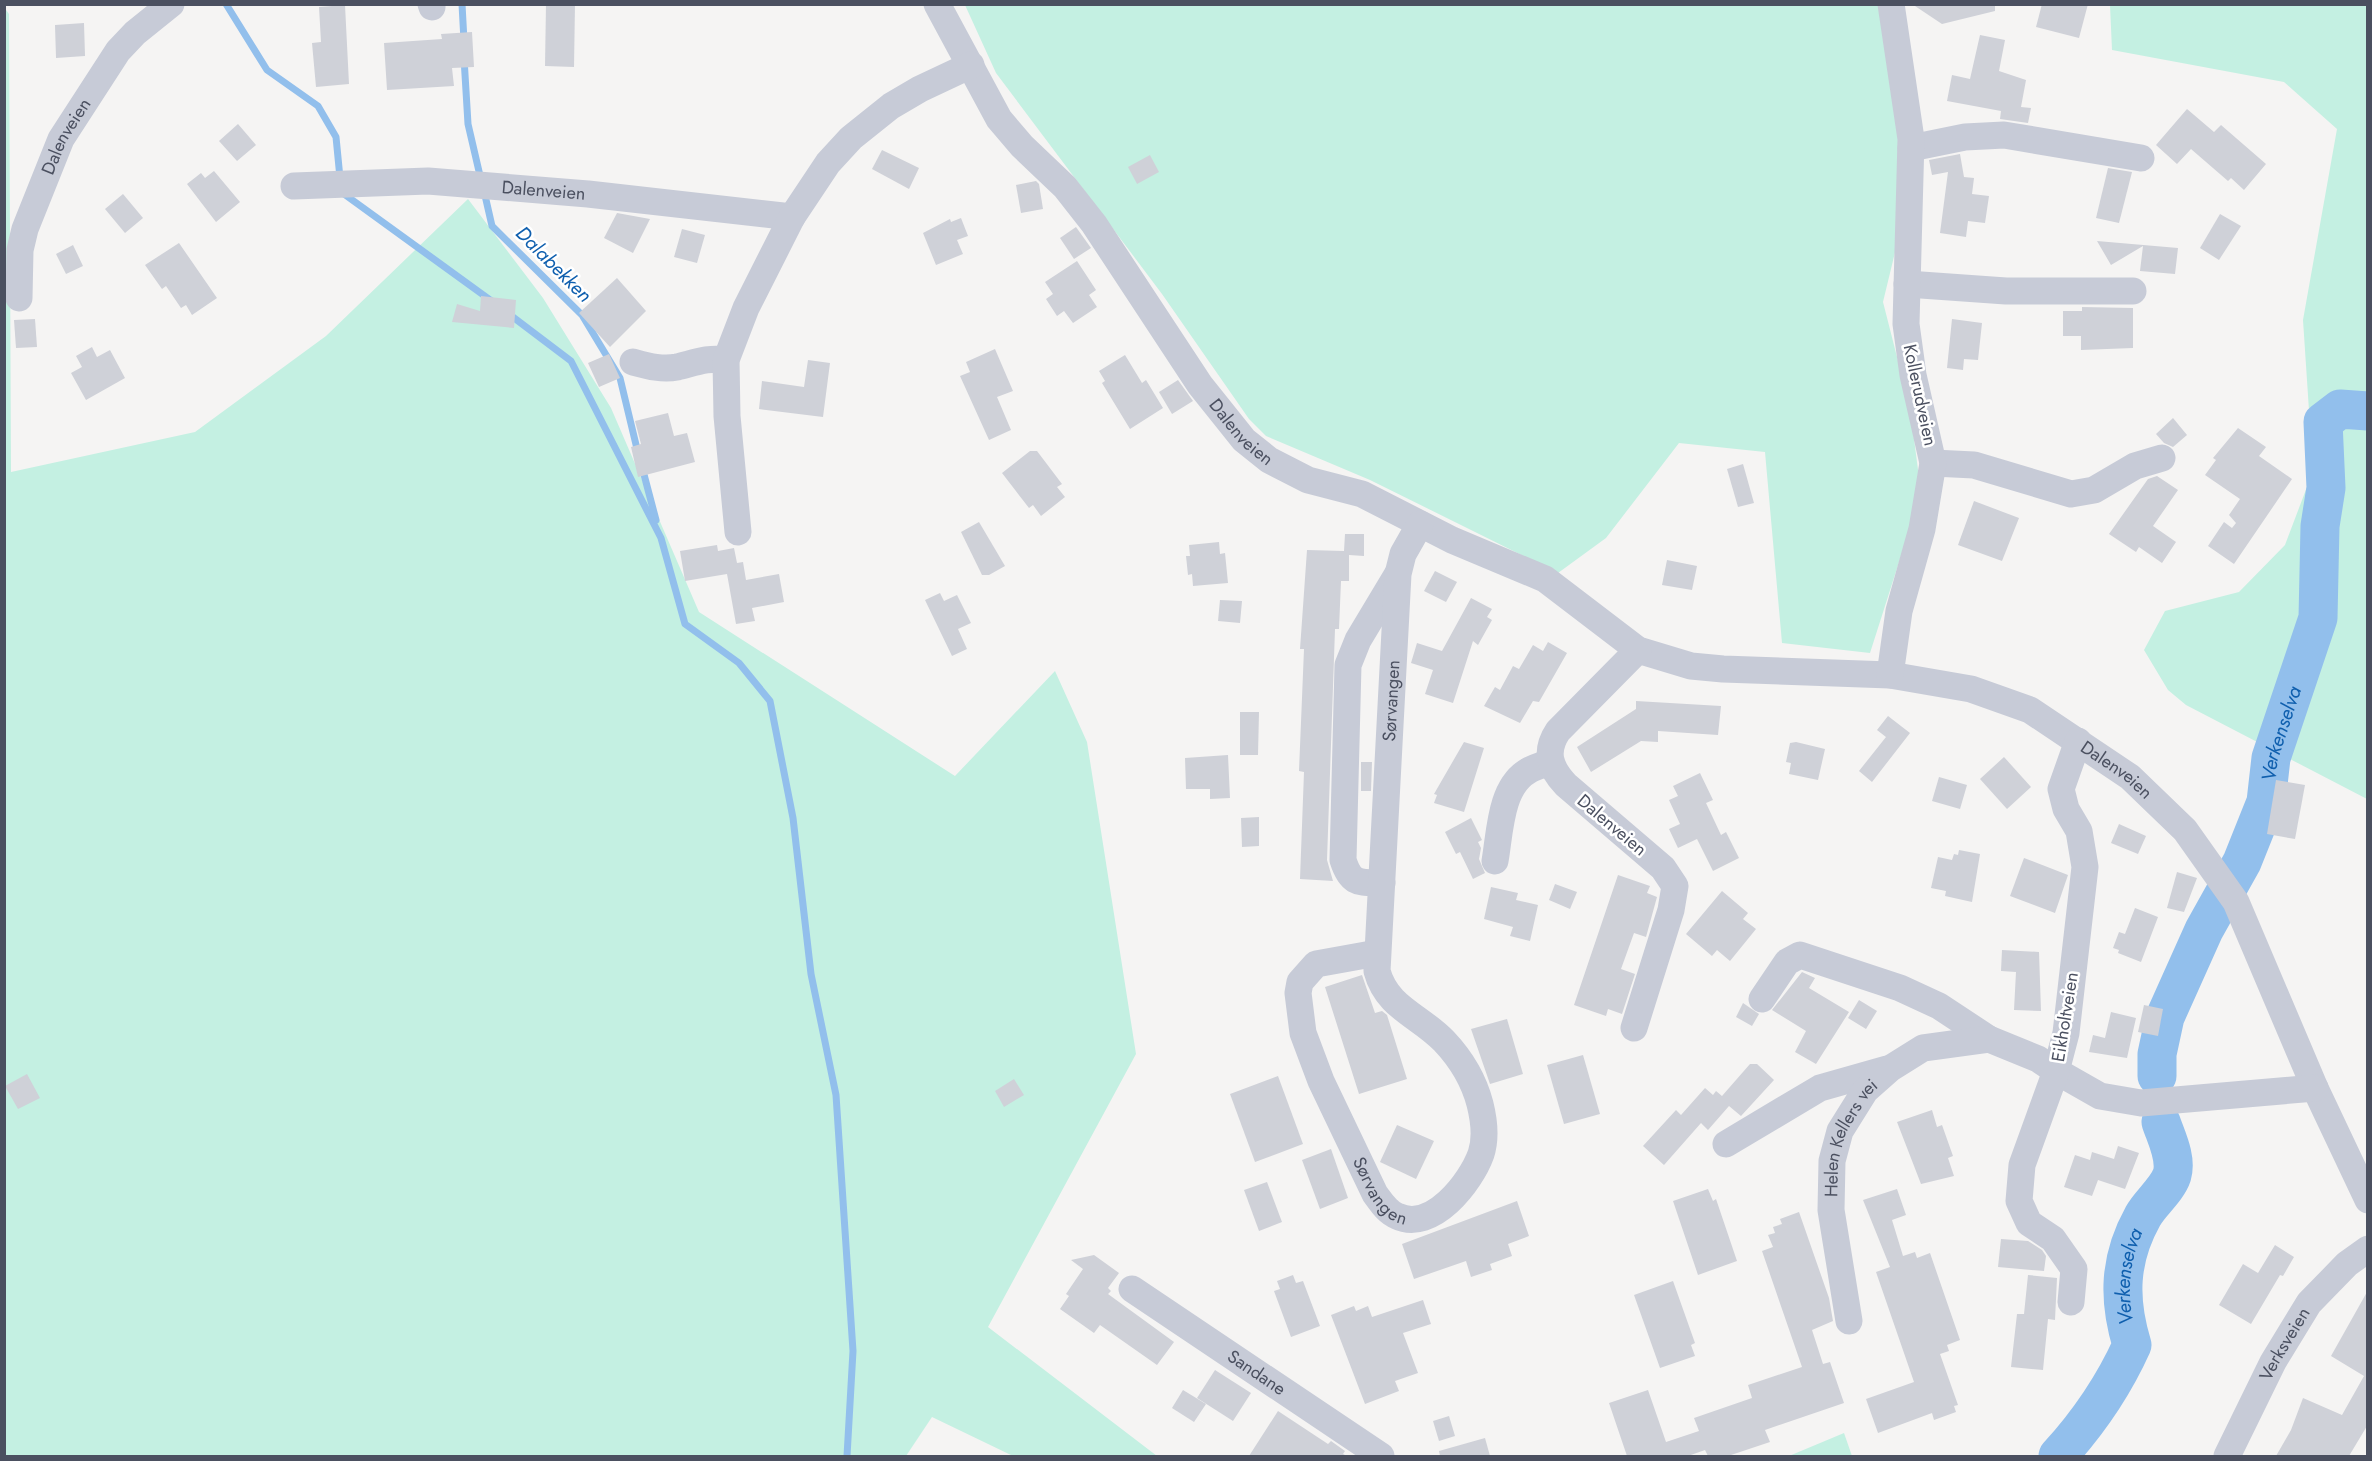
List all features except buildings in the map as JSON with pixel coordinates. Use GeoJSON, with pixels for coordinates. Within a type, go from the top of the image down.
{"type":"FeatureCollection","features":[{"type":"Feature","properties":{"kind":"street","name":"Dalenveien"},"geometry":{"type":"LineString","coordinates":[[19,298],[20,250],[25,229],[61,139],[118,51],[135,33],[171,4]]}},
{"type":"Feature","properties":{"kind":"street","name":"Dalenveien"},"geometry":{"type":"LineString","coordinates":[[937,4],[999,119],[1022,146],[1065,187],[1094,224],[1200,385],[1244,440],[1287,471],[1362,494],[1420,524],[1545,579],[1638,650],[1691,666],[1890,675],[1981,693],[2030,710],[2130,777],[2163,807],[2203,852],[2236,902],[2315,1088],[2367,1200]]}},
{"type":"Feature","properties":{"kind":"street","name":"Kollerudveien"},"geometry":{"type":"LineString","coordinates":[[1890,675],[1899,611],[1922,530],[1933,463],[1913,375],[1906,324],[1911,148],[1908,113],[1891,4]]}},
{"type":"Feature","properties":{"kind":"street"},"geometry":{"type":"LineString","coordinates":[[738,532],[728,416],[726,360],[737,327],[792,217],[828,163],[872,118],[920,89],[971,65]]}},
{"type":"Feature","properties":{"kind":"street"},"geometry":{"type":"LineString","coordinates":[[1911,148],[1965,137],[2004,135],[2141,158]]}},
{"type":"Feature","properties":{"kind":"street","name":"Dalenveien"},"geometry":{"type":"LineString","coordinates":[[294,186],[428,181],[577,193],[792,217]]}},
{"type":"Feature","properties":{"kind":"street"},"geometry":{"type":"LineString","coordinates":[[1907,284],[2006,291],[2133,291]]}},
{"type":"Feature","properties":{"kind":"street"},"geometry":{"type":"LineString","coordinates":[[633,362],[656,368],[675,367],[713,358],[726,360]]}},
{"type":"Feature","properties":{"kind":"street"},"geometry":{"type":"LineString","coordinates":[[1933,463],[1974,465],[2071,494],[2094,490],[2135,466],[2162,458]]}},
{"type":"Feature","properties":{"kind":"street","name":"Sørvangen"},"geometry":{"type":"LineString","coordinates":[[1377,953],[1326,960],[1316,964],[1308,971],[1298,993],[1303,1033],[1321,1080],[1350,1137],[1375,1194],[1388,1210],[1399,1217],[1420,1218],[1436,1213],[1469,1179],[1481,1153],[1483,1120],[1480,1104],[1462,1063],[1444,1041],[1388,998],[1380,985],[1377,971],[1398,574],[1403,554],[1420,524]]}},
{"type":"Feature","properties":{"kind":"street"},"geometry":{"type":"LineString","coordinates":[[1382,883],[1357,882],[1347,873],[1343,860],[1348,665],[1358,640],[1398,574]]}},
{"type":"Feature","properties":{"kind":"street"},"geometry":{"type":"LineString","coordinates":[[1495,861],[1503,813],[1511,788],[1526,771],[1550,762],[1551,742],[1558,731],[1638,650]]}},
{"type":"Feature","properties":{"kind":"street","name":"Eikholtveien"},"geometry":{"type":"LineString","coordinates":[[2078,741],[2061,789],[2066,809],[2079,831],[2085,867],[2066,1034],[2056,1071],[2100,1096],[2141,1103],[2315,1088]]}},
{"type":"Feature","properties":{"kind":"street","name":"Dalenveien"},"geometry":{"type":"LineString","coordinates":[[1550,762],[1555,774],[1566,785],[1663,868],[1675,886],[1671,910],[1634,1028]]}},
{"type":"Feature","properties":{"kind":"street","name":"Helen Kellers vei"},"geometry":{"type":"LineString","coordinates":[[1762,999],[1787,962],[1800,955],[1900,988],[1939,1006],[1989,1039],[2038,1059],[2056,1071]]}},
{"type":"Feature","properties":{"kind":"street","name":"Helen Kellers vei"},"geometry":{"type":"LineString","coordinates":[[1849,1321],[1831,1210],[1832,1161],[1840,1131],[1865,1091],[1891,1068],[1923,1048],[1989,1039]]}},
{"type":"Feature","properties":{"kind":"street"},"geometry":{"type":"LineString","coordinates":[[1726,1144],[1820,1088],[1858,1075],[1891,1068]]}},
{"type":"Feature","properties":{"kind":"street"},"geometry":{"type":"LineString","coordinates":[[2056,1071],[2022,1165],[2019,1201],[2029,1223],[2053,1239],[2074,1269],[2071,1302]]}},
{"type":"Feature","properties":{"kind":"street","name":"Verksveien"},"geometry":{"type":"LineString","coordinates":[[2227,1456],[2273,1362],[2309,1303],[2347,1264],[2367,1249]]}},
{"type":"Feature","properties":{"kind":"street","name":"Sandane"},"geometry":{"type":"LineString","coordinates":[[1132,1289],[1381,1456]]}},
{"type":"Feature","properties":{"kind":"green space"},"geometry":{"type":"Polygon","coordinates":[[[965,5],[1892,5],[1902,123],[1897,244],[1883,302],[1910,408],[1921,493],[1870,653],[1782,643],[1765,452],[1679,443],[1606,538],[1558,573],[1370,480],[1266,436],[1249,419],[1162,294],[996,73],[965,5]]]}},
{"type":"Feature","properties":{"kind":"green space"},"geometry":{"type":"Polygon","coordinates":[[[2110,5],[2367,5],[2367,799],[2186,705],[2168,690],[2144,650],[2165,611],[2239,592],[2285,545],[2313,471],[2303,320],[2337,129],[2284,82],[2112,50],[2110,5]]]}},
{"type":"Feature","properties":{"kind":"green space"},"geometry":{"type":"Polygon","coordinates":[[[4,7],[9,14],[11,472],[195,432],[326,336],[468,199],[543,298],[611,408],[699,612],[955,776],[1055,671],[1087,742],[1136,1054],[988,1327],[1157,1456],[1013,1456],[932,1417],[906,1456],[5,1456],[4,7]]]}},
{"type":"Feature","properties":{"kind":"green space"},"geometry":{"type":"Polygon","coordinates":[[[1844,1433],[1852,1456],[1789,1456],[1844,1433]]]}},
{"type":"Feature","properties":{"kind":"waterway"},"geometry":{"type":"LineString","coordinates":[[226,4],[267,70],[318,106],[336,137],[340,178]]}},
{"type":"Feature","properties":{"kind":"waterway","name":"Dalabekken"},"geometry":{"type":"LineString","coordinates":[[462,4],[464,41]]}},
{"type":"Feature","properties":{"kind":"waterway","name":"Dalabekken"},"geometry":{"type":"LineString","coordinates":[[464,58],[468,124],[481,180]]}},
{"type":"Feature","properties":{"kind":"waterway","name":"Dalabekken"},"geometry":{"type":"LineString","coordinates":[[484,191],[492,226],[582,315],[620,378],[638,453]]}},
{"type":"Feature","properties":{"kind":"waterway"},"geometry":{"type":"LineString","coordinates":[[344,194],[493,302]]}},
{"type":"Feature","properties":{"kind":"waterway"},"geometry":{"type":"LineString","coordinates":[[509,314],[571,361],[661,538],[685,624],[739,663],[770,701],[793,818],[811,974],[836,1095],[853,1351],[847,1456]]}},
{"type":"Feature","properties":{"kind":"waterway","name":"Verkenselva"},"geometry":{"type":"LineString","coordinates":[[2157,1076],[2157,1054],[2165,1017],[2204,930],[2242,862],[2266,802],[2271,758],[2318,618],[2320,526],[2326,488],[2323,422],[2340,409],[2368,411]]}},
{"type":"Feature","properties":{"kind":"waterway","name":"Dalabekken"},"geometry":{"type":"LineString","coordinates":[[642,467],[656,520]]}},
{"type":"Feature","properties":{"kind":"waterway","name":"Verkenselva"},"geometry":{"type":"LineString","coordinates":[[2058,1456],[2100,1404],[2132,1345],[2124,1311],[2125,1264],[2135,1232],[2143,1216],[2166,1186],[2173,1168],[2170,1148],[2161,1122]]}}]}
